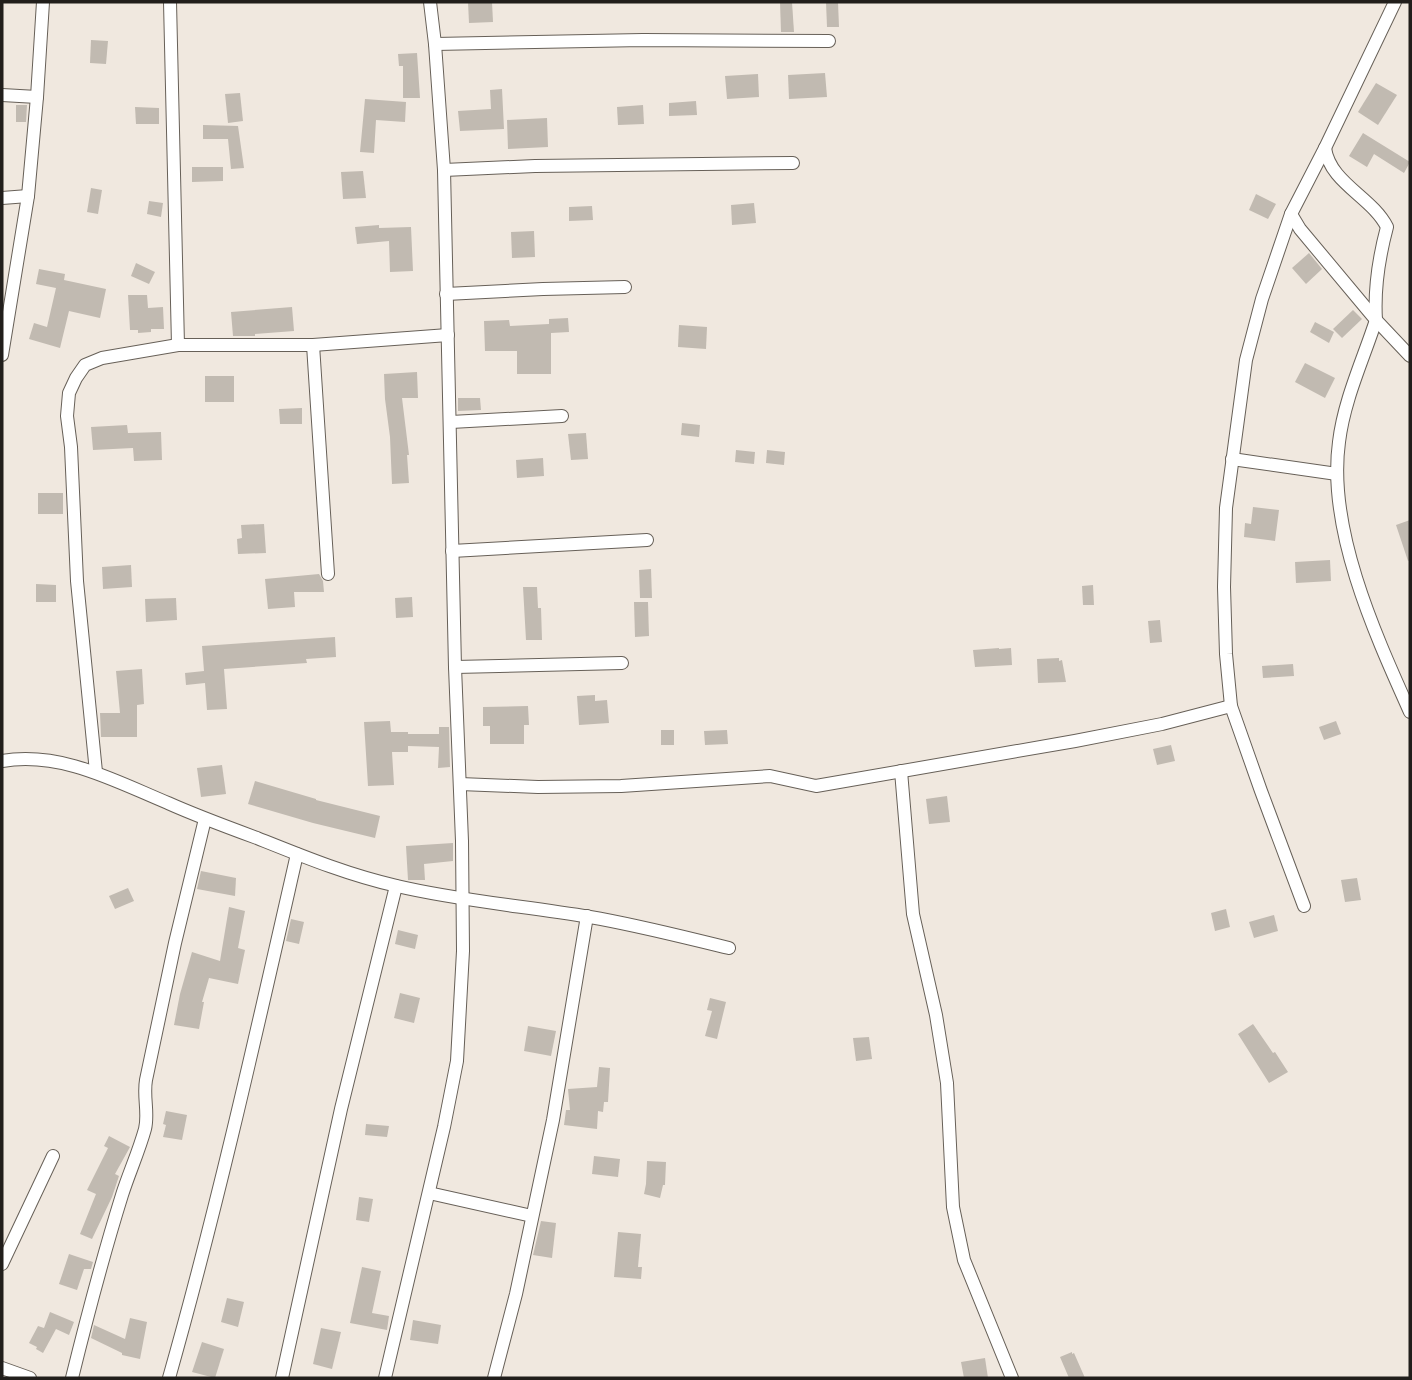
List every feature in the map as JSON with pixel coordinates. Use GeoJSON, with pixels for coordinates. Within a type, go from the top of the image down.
{"type":"FeatureCollection","features":[{"type":"Feature","properties":{"kind":"street"},"geometry":{"type":"LineString","coordinates":[[2,355],[4,326],[28,196],[43,2]]}},
{"type":"Feature","properties":{"kind":"street"},"geometry":{"type":"LineString","coordinates":[[170,2],[178,345]]}},
{"type":"Feature","properties":{"kind":"street"},"geometry":{"type":"LineString","coordinates":[[385,1378],[457,1061],[461,1004],[463,899],[452,551],[451,422],[443,170],[430,2]]}},
{"type":"Feature","properties":{"kind":"street"},"geometry":{"type":"LineString","coordinates":[[1304,906],[1231,705],[1224,587],[1226,508],[1246,360],[1262,299],[1291,214],[1395,2]]}},
{"type":"Feature","properties":{"kind":"street"},"geometry":{"type":"LineString","coordinates":[[435,44],[643,40],[829,41]]}},
{"type":"Feature","properties":{"kind":"street"},"geometry":{"type":"LineString","coordinates":[[2,95],[37,97]]}},
{"type":"Feature","properties":{"kind":"street"},"geometry":{"type":"LineString","coordinates":[[1325,148],[1329,162],[1343,181],[1369,203],[1387,227],[1379,260],[1376,320],[1345,410],[1337,474],[1340,509],[1350,558],[1368,613],[1410,712]]}},
{"type":"Feature","properties":{"kind":"street"},"geometry":{"type":"LineString","coordinates":[[443,170],[535,166],[793,163]]}},
{"type":"Feature","properties":{"kind":"street"},"geometry":{"type":"LineString","coordinates":[[2,198],[28,196]]}},
{"type":"Feature","properties":{"kind":"street"},"geometry":{"type":"LineString","coordinates":[[1291,214],[1300,229],[1376,320],[1410,356]]}},
{"type":"Feature","properties":{"kind":"street"},"geometry":{"type":"LineString","coordinates":[[446,294],[625,287]]}},
{"type":"Feature","properties":{"kind":"street"},"geometry":{"type":"LineString","coordinates":[[96,772],[77,581],[67,415],[69,393],[85,365],[102,358],[178,345],[313,345],[448,335]]}},
{"type":"Feature","properties":{"kind":"street"},"geometry":{"type":"LineString","coordinates":[[313,345],[328,574]]}},
{"type":"Feature","properties":{"kind":"street"},"geometry":{"type":"LineString","coordinates":[[451,422],[562,416]]}},
{"type":"Feature","properties":{"kind":"street"},"geometry":{"type":"LineString","coordinates":[[1232,459],[1337,474]]}},
{"type":"Feature","properties":{"kind":"street"},"geometry":{"type":"LineString","coordinates":[[452,551],[647,540]]}},
{"type":"Feature","properties":{"kind":"street"},"geometry":{"type":"LineString","coordinates":[[455,667],[622,663]]}},
{"type":"Feature","properties":{"kind":"street"},"geometry":{"type":"LineString","coordinates":[[460,785],[621,786],[770,776],[816,786],[1075,741],[1162,724],[1231,705]]}},
{"type":"Feature","properties":{"kind":"street"},"geometry":{"type":"LineString","coordinates":[[2,761],[38,758],[96,772],[205,819],[297,854],[396,886],[463,899],[587,916],[729,948]]}},
{"type":"Feature","properties":{"kind":"street"},"geometry":{"type":"LineString","coordinates":[[901,771],[913,914],[936,1015],[947,1083],[953,1207],[964,1260],[1012,1378]]}},
{"type":"Feature","properties":{"kind":"street"},"geometry":{"type":"LineString","coordinates":[[72,1378],[94,1287],[145,1129],[147,1118],[144,1093],[151,1053],[205,819]]}},
{"type":"Feature","properties":{"kind":"street"},"geometry":{"type":"LineString","coordinates":[[169,1378],[241,1101],[297,854]]}},
{"type":"Feature","properties":{"kind":"street"},"geometry":{"type":"LineString","coordinates":[[282,1378],[336,1132],[396,886]]}},
{"type":"Feature","properties":{"kind":"street"},"geometry":{"type":"LineString","coordinates":[[494,1378],[516,1294],[553,1120],[587,916]]}},
{"type":"Feature","properties":{"kind":"street"},"geometry":{"type":"LineString","coordinates":[[2,1264],[53,1156]]}},
{"type":"Feature","properties":{"kind":"street"},"geometry":{"type":"LineString","coordinates":[[429,1193],[532,1216]]}},
{"type":"Feature","properties":{"kind":"street"},"geometry":{"type":"LineString","coordinates":[[2,1368],[30,1378]]}},
{"type":"Feature","properties":{"kind":"building"},"geometry":{"type":"Polygon","coordinates":[[[468,2],[492,2],[493,22],[469,23],[468,2]]]}},
{"type":"Feature","properties":{"kind":"building"},"geometry":{"type":"Polygon","coordinates":[[[780,2],[792,2],[794,32],[781,32],[780,2]]]}},
{"type":"Feature","properties":{"kind":"building"},"geometry":{"type":"Polygon","coordinates":[[[826,2],[838,2],[839,27],[827,27],[826,2]]]}},
{"type":"Feature","properties":{"kind":"building"},"geometry":{"type":"Polygon","coordinates":[[[91,40],[108,41],[106,64],[90,63],[91,40]]]}},
{"type":"Feature","properties":{"kind":"building"},"geometry":{"type":"Polygon","coordinates":[[[417,53],[420,98],[403,98],[403,66],[399,66],[398,54],[417,53]]]}},
{"type":"Feature","properties":{"kind":"building"},"geometry":{"type":"Polygon","coordinates":[[[825,73],[827,97],[789,99],[788,75],[825,73]]]}},
{"type":"Feature","properties":{"kind":"building"},"geometry":{"type":"Polygon","coordinates":[[[758,74],[759,97],[727,99],[725,76],[758,74]]]}},
{"type":"Feature","properties":{"kind":"building"},"geometry":{"type":"Polygon","coordinates":[[[1376,83],[1397,95],[1378,125],[1358,112],[1376,83]]]}},
{"type":"Feature","properties":{"kind":"building"},"geometry":{"type":"Polygon","coordinates":[[[502,89],[504,129],[460,131],[458,111],[491,109],[490,90],[502,89]]]}},
{"type":"Feature","properties":{"kind":"building"},"geometry":{"type":"Polygon","coordinates":[[[240,93],[243,121],[228,123],[225,94],[240,93]]]}},
{"type":"Feature","properties":{"kind":"building"},"geometry":{"type":"Polygon","coordinates":[[[365,99],[406,102],[405,122],[376,120],[374,153],[360,152],[365,99]]]}},
{"type":"Feature","properties":{"kind":"building"},"geometry":{"type":"Polygon","coordinates":[[[696,101],[697,115],[669,116],[669,103],[696,101]]]}},
{"type":"Feature","properties":{"kind":"building"},"geometry":{"type":"Polygon","coordinates":[[[16,105],[27,105],[26,122],[16,122],[16,105]]]}},
{"type":"Feature","properties":{"kind":"building"},"geometry":{"type":"Polygon","coordinates":[[[643,105],[644,124],[618,125],[617,107],[643,105]]]}},
{"type":"Feature","properties":{"kind":"building"},"geometry":{"type":"Polygon","coordinates":[[[135,107],[159,108],[159,124],[136,124],[135,107]]]}},
{"type":"Feature","properties":{"kind":"building"},"geometry":{"type":"Polygon","coordinates":[[[547,118],[548,147],[508,149],[507,120],[547,118]]]}},
{"type":"Feature","properties":{"kind":"building"},"geometry":{"type":"Polygon","coordinates":[[[203,125],[238,126],[244,168],[231,169],[228,139],[203,139],[203,125]]]}},
{"type":"Feature","properties":{"kind":"building"},"geometry":{"type":"Polygon","coordinates":[[[1363,133],[1410,162],[1404,173],[1374,154],[1367,167],[1349,156],[1363,133]]]}},
{"type":"Feature","properties":{"kind":"building"},"geometry":{"type":"Polygon","coordinates":[[[192,167],[223,167],[223,181],[192,182],[192,167]]]}},
{"type":"Feature","properties":{"kind":"building"},"geometry":{"type":"Polygon","coordinates":[[[363,171],[366,198],[343,199],[341,172],[363,171]]]}},
{"type":"Feature","properties":{"kind":"building"},"geometry":{"type":"Polygon","coordinates":[[[91,188],[102,190],[98,214],[87,212],[91,188]]]}},
{"type":"Feature","properties":{"kind":"building"},"geometry":{"type":"Polygon","coordinates":[[[1256,194],[1276,204],[1268,219],[1249,210],[1256,194]]]}},
{"type":"Feature","properties":{"kind":"building"},"geometry":{"type":"Polygon","coordinates":[[[149,201],[163,203],[161,217],[147,214],[149,201]]]}},
{"type":"Feature","properties":{"kind":"building"},"geometry":{"type":"Polygon","coordinates":[[[754,203],[756,223],[732,225],[731,205],[754,203]]]}},
{"type":"Feature","properties":{"kind":"building"},"geometry":{"type":"Polygon","coordinates":[[[592,206],[593,220],[569,221],[569,207],[592,206]]]}},
{"type":"Feature","properties":{"kind":"building"},"geometry":{"type":"Polygon","coordinates":[[[379,225],[379,228],[411,227],[413,271],[390,272],[389,241],[357,244],[355,227],[379,225]]]}},
{"type":"Feature","properties":{"kind":"building"},"geometry":{"type":"Polygon","coordinates":[[[534,231],[535,257],[512,258],[511,232],[534,231]]]}},
{"type":"Feature","properties":{"kind":"building"},"geometry":{"type":"Polygon","coordinates":[[[1309,253],[1322,269],[1306,284],[1292,268],[1309,253]]]}},
{"type":"Feature","properties":{"kind":"building"},"geometry":{"type":"Polygon","coordinates":[[[136,263],[155,272],[149,284],[131,276],[136,263]]]}},
{"type":"Feature","properties":{"kind":"building"},"geometry":{"type":"Polygon","coordinates":[[[39,269],[65,274],[64,280],[106,289],[100,318],[69,311],[60,348],[29,339],[34,323],[47,327],[56,288],[36,284],[39,269]]]}},
{"type":"Feature","properties":{"kind":"building"},"geometry":{"type":"Polygon","coordinates":[[[128,295],[147,295],[148,308],[163,307],[164,329],[138,333],[138,330],[130,330],[128,295]]]}},
{"type":"Feature","properties":{"kind":"building"},"geometry":{"type":"Polygon","coordinates":[[[292,307],[294,331],[233,336],[231,312],[292,307]]]}},
{"type":"Feature","properties":{"kind":"building"},"geometry":{"type":"Polygon","coordinates":[[[1353,310],[1362,319],[1342,338],[1333,329],[1353,310]]]}},
{"type":"Feature","properties":{"kind":"building"},"geometry":{"type":"Polygon","coordinates":[[[568,318],[569,332],[551,333],[551,374],[517,374],[517,351],[485,351],[484,321],[509,320],[510,326],[549,324],[549,319],[568,318]]]}},
{"type":"Feature","properties":{"kind":"building"},"geometry":{"type":"Polygon","coordinates":[[[1315,322],[1334,332],[1329,343],[1310,332],[1315,322]]]}},
{"type":"Feature","properties":{"kind":"building"},"geometry":{"type":"Polygon","coordinates":[[[679,325],[707,327],[706,349],[678,347],[679,325]]]}},
{"type":"Feature","properties":{"kind":"building"},"geometry":{"type":"Polygon","coordinates":[[[1305,363],[1335,378],[1325,398],[1295,382],[1305,363]]]}},
{"type":"Feature","properties":{"kind":"building"},"geometry":{"type":"Polygon","coordinates":[[[417,372],[418,398],[402,398],[409,455],[409,483],[392,484],[384,374],[417,372]]]}},
{"type":"Feature","properties":{"kind":"building"},"geometry":{"type":"Polygon","coordinates":[[[205,376],[234,376],[234,402],[205,402],[205,376]]]}},
{"type":"Feature","properties":{"kind":"building"},"geometry":{"type":"Polygon","coordinates":[[[458,398],[480,398],[481,410],[458,411],[458,398]]]}},
{"type":"Feature","properties":{"kind":"building"},"geometry":{"type":"Polygon","coordinates":[[[302,408],[302,424],[280,424],[279,409],[302,408]]]}},
{"type":"Feature","properties":{"kind":"building"},"geometry":{"type":"Polygon","coordinates":[[[682,423],[700,425],[699,437],[681,435],[682,423]]]}},
{"type":"Feature","properties":{"kind":"building"},"geometry":{"type":"Polygon","coordinates":[[[127,425],[128,433],[161,432],[162,460],[134,461],[133,448],[93,450],[91,427],[127,425]]]}},
{"type":"Feature","properties":{"kind":"building"},"geometry":{"type":"Polygon","coordinates":[[[586,433],[588,459],[571,460],[568,434],[586,433]]]}},
{"type":"Feature","properties":{"kind":"building"},"geometry":{"type":"Polygon","coordinates":[[[736,450],[755,452],[754,464],[735,462],[736,450]]]}},
{"type":"Feature","properties":{"kind":"building"},"geometry":{"type":"Polygon","coordinates":[[[767,450],[785,452],[784,465],[766,463],[767,450]]]}},
{"type":"Feature","properties":{"kind":"building"},"geometry":{"type":"Polygon","coordinates":[[[543,458],[544,476],[517,478],[516,460],[543,458]]]}},
{"type":"Feature","properties":{"kind":"building"},"geometry":{"type":"Polygon","coordinates":[[[38,493],[63,493],[63,514],[38,514],[38,493]]]}},
{"type":"Feature","properties":{"kind":"building"},"geometry":{"type":"Polygon","coordinates":[[[1253,507],[1279,510],[1275,541],[1244,537],[1245,523],[1251,524],[1253,507]]]}},
{"type":"Feature","properties":{"kind":"building"},"geometry":{"type":"Polygon","coordinates":[[[1410,520],[1410,560],[1408,561],[1396,525],[1410,520]]]}},
{"type":"Feature","properties":{"kind":"building"},"geometry":{"type":"Polygon","coordinates":[[[264,524],[266,553],[238,554],[237,539],[242,538],[241,525],[264,524]]]}},
{"type":"Feature","properties":{"kind":"building"},"geometry":{"type":"Polygon","coordinates":[[[1330,560],[1331,581],[1296,583],[1295,562],[1330,560]]]}},
{"type":"Feature","properties":{"kind":"building"},"geometry":{"type":"Polygon","coordinates":[[[131,565],[132,587],[103,589],[102,567],[131,565]]]}},
{"type":"Feature","properties":{"kind":"building"},"geometry":{"type":"Polygon","coordinates":[[[651,569],[652,598],[640,598],[639,570],[651,569]]]}},
{"type":"Feature","properties":{"kind":"building"},"geometry":{"type":"Polygon","coordinates":[[[319,574],[324,592],[294,592],[295,607],[268,609],[265,579],[319,574]]]}},
{"type":"Feature","properties":{"kind":"building"},"geometry":{"type":"Polygon","coordinates":[[[36,584],[56,585],[56,602],[36,602],[36,584]]]}},
{"type":"Feature","properties":{"kind":"building"},"geometry":{"type":"Polygon","coordinates":[[[1093,585],[1094,605],[1083,605],[1082,586],[1093,585]]]}},
{"type":"Feature","properties":{"kind":"building"},"geometry":{"type":"Polygon","coordinates":[[[523,587],[537,587],[542,640],[526,640],[523,587]]]}},
{"type":"Feature","properties":{"kind":"building"},"geometry":{"type":"Polygon","coordinates":[[[412,597],[413,617],[396,618],[395,598],[412,597]]]}},
{"type":"Feature","properties":{"kind":"building"},"geometry":{"type":"Polygon","coordinates":[[[176,598],[177,620],[146,622],[145,599],[176,598]]]}},
{"type":"Feature","properties":{"kind":"building"},"geometry":{"type":"Polygon","coordinates":[[[634,602],[648,602],[649,636],[635,637],[634,602]]]}},
{"type":"Feature","properties":{"kind":"building"},"geometry":{"type":"Polygon","coordinates":[[[1160,620],[1162,642],[1150,643],[1148,621],[1160,620]]]}},
{"type":"Feature","properties":{"kind":"building"},"geometry":{"type":"Polygon","coordinates":[[[335,637],[336,657],[306,659],[307,663],[224,669],[227,709],[207,710],[205,683],[186,685],[185,673],[204,671],[202,646],[335,637]]]}},
{"type":"Feature","properties":{"kind":"building"},"geometry":{"type":"Polygon","coordinates":[[[1011,648],[1012,665],[975,667],[973,650],[1011,648]]]}},
{"type":"Feature","properties":{"kind":"building"},"geometry":{"type":"Polygon","coordinates":[[[1059,658],[1059,661],[1062,660],[1066,682],[1038,683],[1037,659],[1059,658]]]}},
{"type":"Feature","properties":{"kind":"building"},"geometry":{"type":"Polygon","coordinates":[[[1293,664],[1294,676],[1263,678],[1262,666],[1293,664]]]}},
{"type":"Feature","properties":{"kind":"building"},"geometry":{"type":"Polygon","coordinates":[[[142,669],[144,704],[137,705],[137,737],[101,737],[100,713],[120,713],[116,671],[142,669]]]}},
{"type":"Feature","properties":{"kind":"building"},"geometry":{"type":"Polygon","coordinates":[[[595,695],[595,701],[607,700],[609,723],[579,725],[577,696],[595,695]]]}},
{"type":"Feature","properties":{"kind":"building"},"geometry":{"type":"Polygon","coordinates":[[[528,706],[529,725],[524,725],[524,744],[490,744],[490,726],[483,726],[483,707],[528,706]]]}},
{"type":"Feature","properties":{"kind":"building"},"geometry":{"type":"Polygon","coordinates":[[[390,721],[391,732],[408,734],[439,734],[439,727],[449,727],[450,767],[438,768],[439,747],[408,746],[408,752],[392,752],[394,785],[368,786],[364,722],[390,721]]]}},
{"type":"Feature","properties":{"kind":"building"},"geometry":{"type":"Polygon","coordinates":[[[1336,721],[1341,734],[1324,740],[1319,727],[1336,721]]]}},
{"type":"Feature","properties":{"kind":"building"},"geometry":{"type":"Polygon","coordinates":[[[661,730],[674,730],[674,745],[661,745],[661,730]]]}},
{"type":"Feature","properties":{"kind":"building"},"geometry":{"type":"Polygon","coordinates":[[[727,730],[728,744],[705,745],[704,731],[727,730]]]}},
{"type":"Feature","properties":{"kind":"building"},"geometry":{"type":"Polygon","coordinates":[[[1171,745],[1175,761],[1157,765],[1153,749],[1171,745]]]}},
{"type":"Feature","properties":{"kind":"building"},"geometry":{"type":"Polygon","coordinates":[[[222,765],[226,794],[201,797],[197,768],[222,765]]]}},
{"type":"Feature","properties":{"kind":"building"},"geometry":{"type":"Polygon","coordinates":[[[255,781],[380,816],[375,838],[248,804],[255,781]]]}},
{"type":"Feature","properties":{"kind":"building"},"geometry":{"type":"Polygon","coordinates":[[[947,796],[950,822],[929,824],[926,799],[947,796]]]}},
{"type":"Feature","properties":{"kind":"building"},"geometry":{"type":"Polygon","coordinates":[[[453,843],[453,861],[424,864],[425,880],[408,880],[406,846],[453,843]]]}},
{"type":"Feature","properties":{"kind":"building"},"geometry":{"type":"Polygon","coordinates":[[[201,871],[236,878],[235,896],[197,889],[201,871]]]}},
{"type":"Feature","properties":{"kind":"building"},"geometry":{"type":"Polygon","coordinates":[[[1357,878],[1361,900],[1345,902],[1341,880],[1357,878]]]}},
{"type":"Feature","properties":{"kind":"building"},"geometry":{"type":"Polygon","coordinates":[[[128,888],[134,901],[115,909],[109,896],[128,888]]]}},
{"type":"Feature","properties":{"kind":"building"},"geometry":{"type":"Polygon","coordinates":[[[229,907],[245,911],[238,948],[245,950],[238,984],[209,978],[202,1002],[199,1029],[174,1025],[192,952],[220,961],[229,907]]]}},
{"type":"Feature","properties":{"kind":"building"},"geometry":{"type":"Polygon","coordinates":[[[1226,909],[1230,927],[1215,931],[1211,913],[1226,909]]]}},
{"type":"Feature","properties":{"kind":"building"},"geometry":{"type":"Polygon","coordinates":[[[1274,915],[1278,931],[1254,938],[1249,922],[1274,915]]]}},
{"type":"Feature","properties":{"kind":"building"},"geometry":{"type":"Polygon","coordinates":[[[291,919],[304,922],[299,944],[286,941],[291,919]]]}},
{"type":"Feature","properties":{"kind":"building"},"geometry":{"type":"Polygon","coordinates":[[[398,930],[418,935],[415,949],[395,944],[398,930]]]}},
{"type":"Feature","properties":{"kind":"building"},"geometry":{"type":"Polygon","coordinates":[[[400,993],[420,998],[414,1023],[394,1018],[400,993]]]}},
{"type":"Feature","properties":{"kind":"building"},"geometry":{"type":"Polygon","coordinates":[[[710,998],[726,1002],[717,1039],[705,1036],[712,1011],[707,1010],[710,998]]]}},
{"type":"Feature","properties":{"kind":"building"},"geometry":{"type":"Polygon","coordinates":[[[1253,1024],[1288,1072],[1269,1083],[1238,1034],[1253,1024]]]}},
{"type":"Feature","properties":{"kind":"building"},"geometry":{"type":"Polygon","coordinates":[[[528,1026],[556,1031],[551,1056],[524,1051],[528,1026]]]}},
{"type":"Feature","properties":{"kind":"building"},"geometry":{"type":"Polygon","coordinates":[[[869,1037],[872,1059],[856,1061],[853,1038],[869,1037]]]}},
{"type":"Feature","properties":{"kind":"building"},"geometry":{"type":"Polygon","coordinates":[[[599,1067],[610,1068],[608,1102],[604,1102],[603,1112],[598,1111],[597,1129],[564,1125],[566,1110],[570,1110],[568,1089],[597,1087],[599,1067]]]}},
{"type":"Feature","properties":{"kind":"building"},"geometry":{"type":"Polygon","coordinates":[[[166,1111],[187,1115],[182,1140],[163,1137],[166,1111]]]}},
{"type":"Feature","properties":{"kind":"building"},"geometry":{"type":"Polygon","coordinates":[[[366,1124],[389,1126],[387,1137],[365,1135],[366,1124]]]}},
{"type":"Feature","properties":{"kind":"building"},"geometry":{"type":"Polygon","coordinates":[[[109,1136],[130,1147],[115,1174],[119,1176],[112,1197],[92,1239],[80,1234],[96,1194],[87,1190],[108,1148],[104,1146],[109,1136]]]}},
{"type":"Feature","properties":{"kind":"building"},"geometry":{"type":"Polygon","coordinates":[[[594,1156],[620,1159],[618,1177],[592,1174],[594,1156]]]}},
{"type":"Feature","properties":{"kind":"building"},"geometry":{"type":"Polygon","coordinates":[[[647,1161],[666,1162],[665,1185],[660,1198],[644,1194],[647,1161]]]}},
{"type":"Feature","properties":{"kind":"building"},"geometry":{"type":"Polygon","coordinates":[[[359,1197],[373,1199],[369,1222],[356,1220],[359,1197]]]}},
{"type":"Feature","properties":{"kind":"building"},"geometry":{"type":"Polygon","coordinates":[[[541,1221],[556,1223],[552,1258],[533,1255],[541,1221]]]}},
{"type":"Feature","properties":{"kind":"building"},"geometry":{"type":"Polygon","coordinates":[[[618,1232],[641,1234],[638,1267],[642,1267],[641,1279],[614,1277],[618,1232]]]}},
{"type":"Feature","properties":{"kind":"building"},"geometry":{"type":"Polygon","coordinates":[[[69,1254],[93,1262],[91,1269],[84,1269],[77,1290],[59,1284],[69,1254]]]}},
{"type":"Feature","properties":{"kind":"building"},"geometry":{"type":"Polygon","coordinates":[[[362,1267],[381,1271],[372,1313],[389,1316],[387,1330],[350,1323],[362,1267]]]}},
{"type":"Feature","properties":{"kind":"building"},"geometry":{"type":"Polygon","coordinates":[[[227,1298],[244,1302],[238,1327],[221,1322],[227,1298]]]}},
{"type":"Feature","properties":{"kind":"building"},"geometry":{"type":"Polygon","coordinates":[[[50,1312],[74,1322],[69,1335],[56,1329],[43,1353],[29,1343],[38,1326],[44,1328],[50,1312]]]}},
{"type":"Feature","properties":{"kind":"building"},"geometry":{"type":"Polygon","coordinates":[[[130,1318],[147,1322],[140,1359],[122,1355],[91,1338],[94,1325],[125,1339],[130,1318]]]}},
{"type":"Feature","properties":{"kind":"building"},"geometry":{"type":"Polygon","coordinates":[[[413,1320],[441,1325],[438,1344],[410,1340],[413,1320]]]}},
{"type":"Feature","properties":{"kind":"building"},"geometry":{"type":"Polygon","coordinates":[[[321,1328],[341,1332],[332,1369],[313,1364],[321,1328]]]}},
{"type":"Feature","properties":{"kind":"building"},"geometry":{"type":"Polygon","coordinates":[[[202,1342],[224,1349],[215,1378],[192,1372],[202,1342]]]}},
{"type":"Feature","properties":{"kind":"building"},"geometry":{"type":"Polygon","coordinates":[[[1072,1352],[1085,1378],[1069,1378],[1060,1357],[1072,1352]]]}},
{"type":"Feature","properties":{"kind":"building"},"geometry":{"type":"Polygon","coordinates":[[[985,1358],[988,1378],[964,1378],[961,1362],[985,1358]]]}}]}
